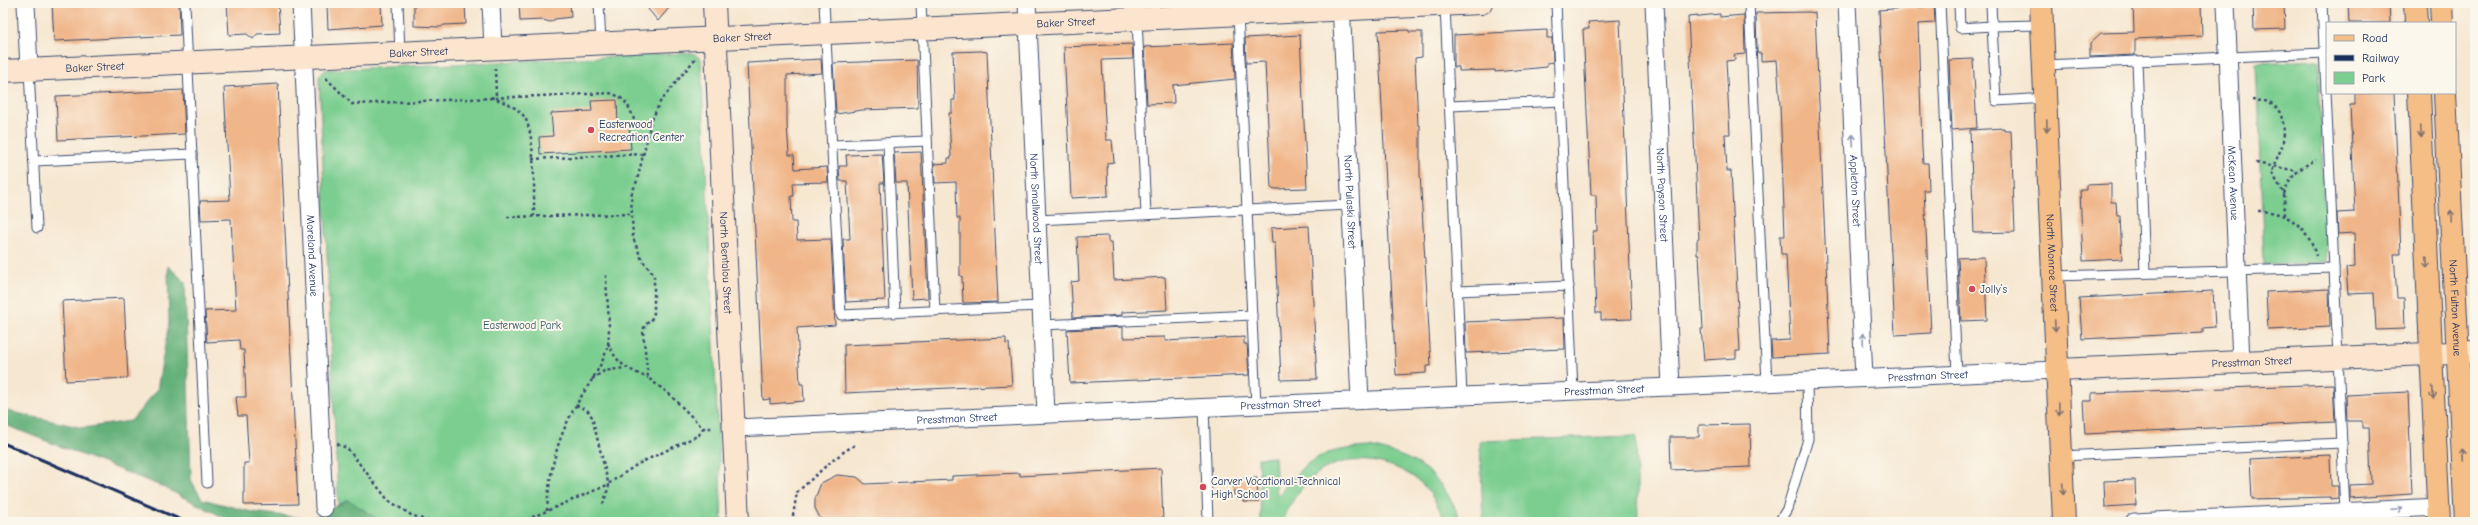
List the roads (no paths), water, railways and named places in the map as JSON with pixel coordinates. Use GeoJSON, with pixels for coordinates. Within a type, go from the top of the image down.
{"type":"FeatureCollection","features":[{"type":"Feature","properties":{"kind":"main road","name":"North Monroe Street"},"geometry":{"type":"LineString","coordinates":[[2041,3],[2064,522]]}},
{"type":"Feature","properties":{"kind":"main road"},"geometry":{"type":"LineString","coordinates":[[2415,3],[2416,22]]}},
{"type":"Feature","properties":{"kind":"main road"},"geometry":{"type":"LineString","coordinates":[[2440,3],[2442,22]]}},
{"type":"Feature","properties":{"kind":"main road"},"geometry":{"type":"LineString","coordinates":[[2419,94],[2439,515]]}},
{"type":"Feature","properties":{"kind":"main road","name":"North Fulton Avenue"},"geometry":{"type":"LineString","coordinates":[[2445,94],[2467,352],[2466,522]]}},
{"type":"Feature","properties":{"kind":"street"},"geometry":{"type":"LineString","coordinates":[[26,3],[29,70]]}},
{"type":"Feature","properties":{"kind":"street","name":"Moreland Avenue"},"geometry":{"type":"LineString","coordinates":[[301,3],[324,508]]}},
{"type":"Feature","properties":{"kind":"street"},"geometry":{"type":"LineString","coordinates":[[491,3],[494,58]]}},
{"type":"Feature","properties":{"kind":"street","name":"North Bentalou Street"},"geometry":{"type":"LineString","coordinates":[[714,3],[725,428],[738,522]]}},
{"type":"Feature","properties":{"kind":"street","name":"Baker Street"},"geometry":{"type":"LineString","coordinates":[[3,71],[400,53],[494,58],[601,44],[922,29],[1028,13],[1133,14],[1341,6],[1445,5],[1481,3]]}},
{"type":"Feature","properties":{"kind":"street","name":"North Payson Street"},"geometry":{"type":"LineString","coordinates":[[1654,3],[1671,387]]}},
{"type":"Feature","properties":{"kind":"street","name":"Appleton Street"},"geometry":{"type":"LineString","coordinates":[[1847,3],[1864,378]]}},
{"type":"Feature","properties":{"kind":"street","name":"McKean Avenue"},"geometry":{"type":"LineString","coordinates":[[2226,3],[2241,362]]}},
{"type":"Feature","properties":{"kind":"street","name":"North Pulaski Street"},"geometry":{"type":"LineString","coordinates":[[1341,6],[1360,400]]}},
{"type":"Feature","properties":{"kind":"street","name":"North Smallwood Street"},"geometry":{"type":"LineString","coordinates":[[1028,13],[1046,414]]}},
{"type":"Feature","properties":{"kind":"street","name":"Presstman Street"},"geometry":{"type":"LineString","coordinates":[[725,428],[2467,352]]}},
{"type":"Feature","properties":{"kind":"street"},"geometry":{"type":"LineString","coordinates":[[2134,522],[2352,515],[2439,515]]}},
{"type":"Feature","properties":{"kind":"lane"},"geometry":{"type":"LineString","coordinates":[[185,3],[207,483]]}},
{"type":"Feature","properties":{"kind":"lane"},"geometry":{"type":"LineString","coordinates":[[398,3],[400,53]]}},
{"type":"Feature","properties":{"kind":"lane"},"geometry":{"type":"LineString","coordinates":[[599,3],[601,44]]}},
{"type":"Feature","properties":{"kind":"lane"},"geometry":{"type":"LineString","coordinates":[[824,3],[833,145],[840,315],[1041,306]]}},
{"type":"Feature","properties":{"kind":"lane"},"geometry":{"type":"LineString","coordinates":[[921,3],[935,311]]}},
{"type":"Feature","properties":{"kind":"lane"},"geometry":{"type":"LineString","coordinates":[[1556,3],[1573,391]]}},
{"type":"Feature","properties":{"kind":"lane"},"geometry":{"type":"LineString","coordinates":[[1749,3],[1767,383]]}},
{"type":"Feature","properties":{"kind":"lane"},"geometry":{"type":"LineString","coordinates":[[1940,3],[1957,374]]}},
{"type":"Feature","properties":{"kind":"lane"},"geometry":{"type":"LineString","coordinates":[[1959,3],[1960,28],[2042,25]]}},
{"type":"Feature","properties":{"kind":"lane"},"geometry":{"type":"LineString","coordinates":[[1991,3],[1996,101],[2046,98]]}},
{"type":"Feature","properties":{"kind":"lane"},"geometry":{"type":"LineString","coordinates":[[2322,3],[2326,78]]}},
{"type":"Feature","properties":{"kind":"lane"},"geometry":{"type":"LineString","coordinates":[[1445,5],[1462,396]]}},
{"type":"Feature","properties":{"kind":"lane"},"geometry":{"type":"LineString","coordinates":[[1241,10],[1247,210],[1256,405]]}},
{"type":"Feature","properties":{"kind":"lane"},"geometry":{"type":"LineString","coordinates":[[1133,14],[1146,214]]}},
{"type":"Feature","properties":{"kind":"lane"},"geometry":{"type":"LineString","coordinates":[[2044,65],[2325,53]]}},
{"type":"Feature","properties":{"kind":"lane"},"geometry":{"type":"LineString","coordinates":[[2137,61],[2145,273]]}},
{"type":"Feature","properties":{"kind":"lane"},"geometry":{"type":"LineString","coordinates":[[29,70],[37,228]]}},
{"type":"Feature","properties":{"kind":"lane"},"geometry":{"type":"LineString","coordinates":[[2327,94],[2342,443],[2352,515]]}},
{"type":"Feature","properties":{"kind":"lane"},"geometry":{"type":"LineString","coordinates":[[1450,106],[1561,101]]}},
{"type":"Feature","properties":{"kind":"lane"},"geometry":{"type":"LineString","coordinates":[[833,145],[927,141]]}},
{"type":"Feature","properties":{"kind":"lane"},"geometry":{"type":"LineString","coordinates":[[888,143],[895,313]]}},
{"type":"Feature","properties":{"kind":"lane"},"geometry":{"type":"LineString","coordinates":[[34,161],[192,154]]}},
{"type":"Feature","properties":{"kind":"lane"},"geometry":{"type":"LineString","coordinates":[[1037,220],[1350,205]]}},
{"type":"Feature","properties":{"kind":"lane"},"geometry":{"type":"LineString","coordinates":[[2053,276],[2334,268]]}},
{"type":"Feature","properties":{"kind":"lane"},"geometry":{"type":"LineString","coordinates":[[1458,291],[1569,286]]}},
{"type":"Feature","properties":{"kind":"lane"},"geometry":{"type":"LineString","coordinates":[[1042,325],[1252,315]]}},
{"type":"Feature","properties":{"kind":"lane"},"geometry":{"type":"LineString","coordinates":[[1779,522],[1787,509],[1808,439],[1806,381]]}},
{"type":"Feature","properties":{"kind":"lane"},"geometry":{"type":"LineString","coordinates":[[1204,407],[1208,522]]}},
{"type":"Feature","properties":{"kind":"lane"},"geometry":{"type":"LineString","coordinates":[[2061,456],[2342,443]]}},
{"type":"Feature","properties":{"kind":"railway"},"geometry":{"type":"LineString","coordinates":[[3,443],[186,522]]}},
{"type":"Feature","properties":{"kind":"place","name":"Easterwood Recreation Center"},"geometry":{"type":"Point","coordinates":[591,130]}},
{"type":"Feature","properties":{"kind":"place","name":"Jolly’s"},"geometry":{"type":"Point","coordinates":[1972,289]}},
{"type":"Feature","properties":{"kind":"place","name":"Carver Vocational-Technical High School"},"geometry":{"type":"Point","coordinates":[1203,487]}},
{"type":"Feature","properties":{"kind":"park label","name":"Easterwood Park"},"geometry":{"type":"Point","coordinates":[522,325]}}]}
